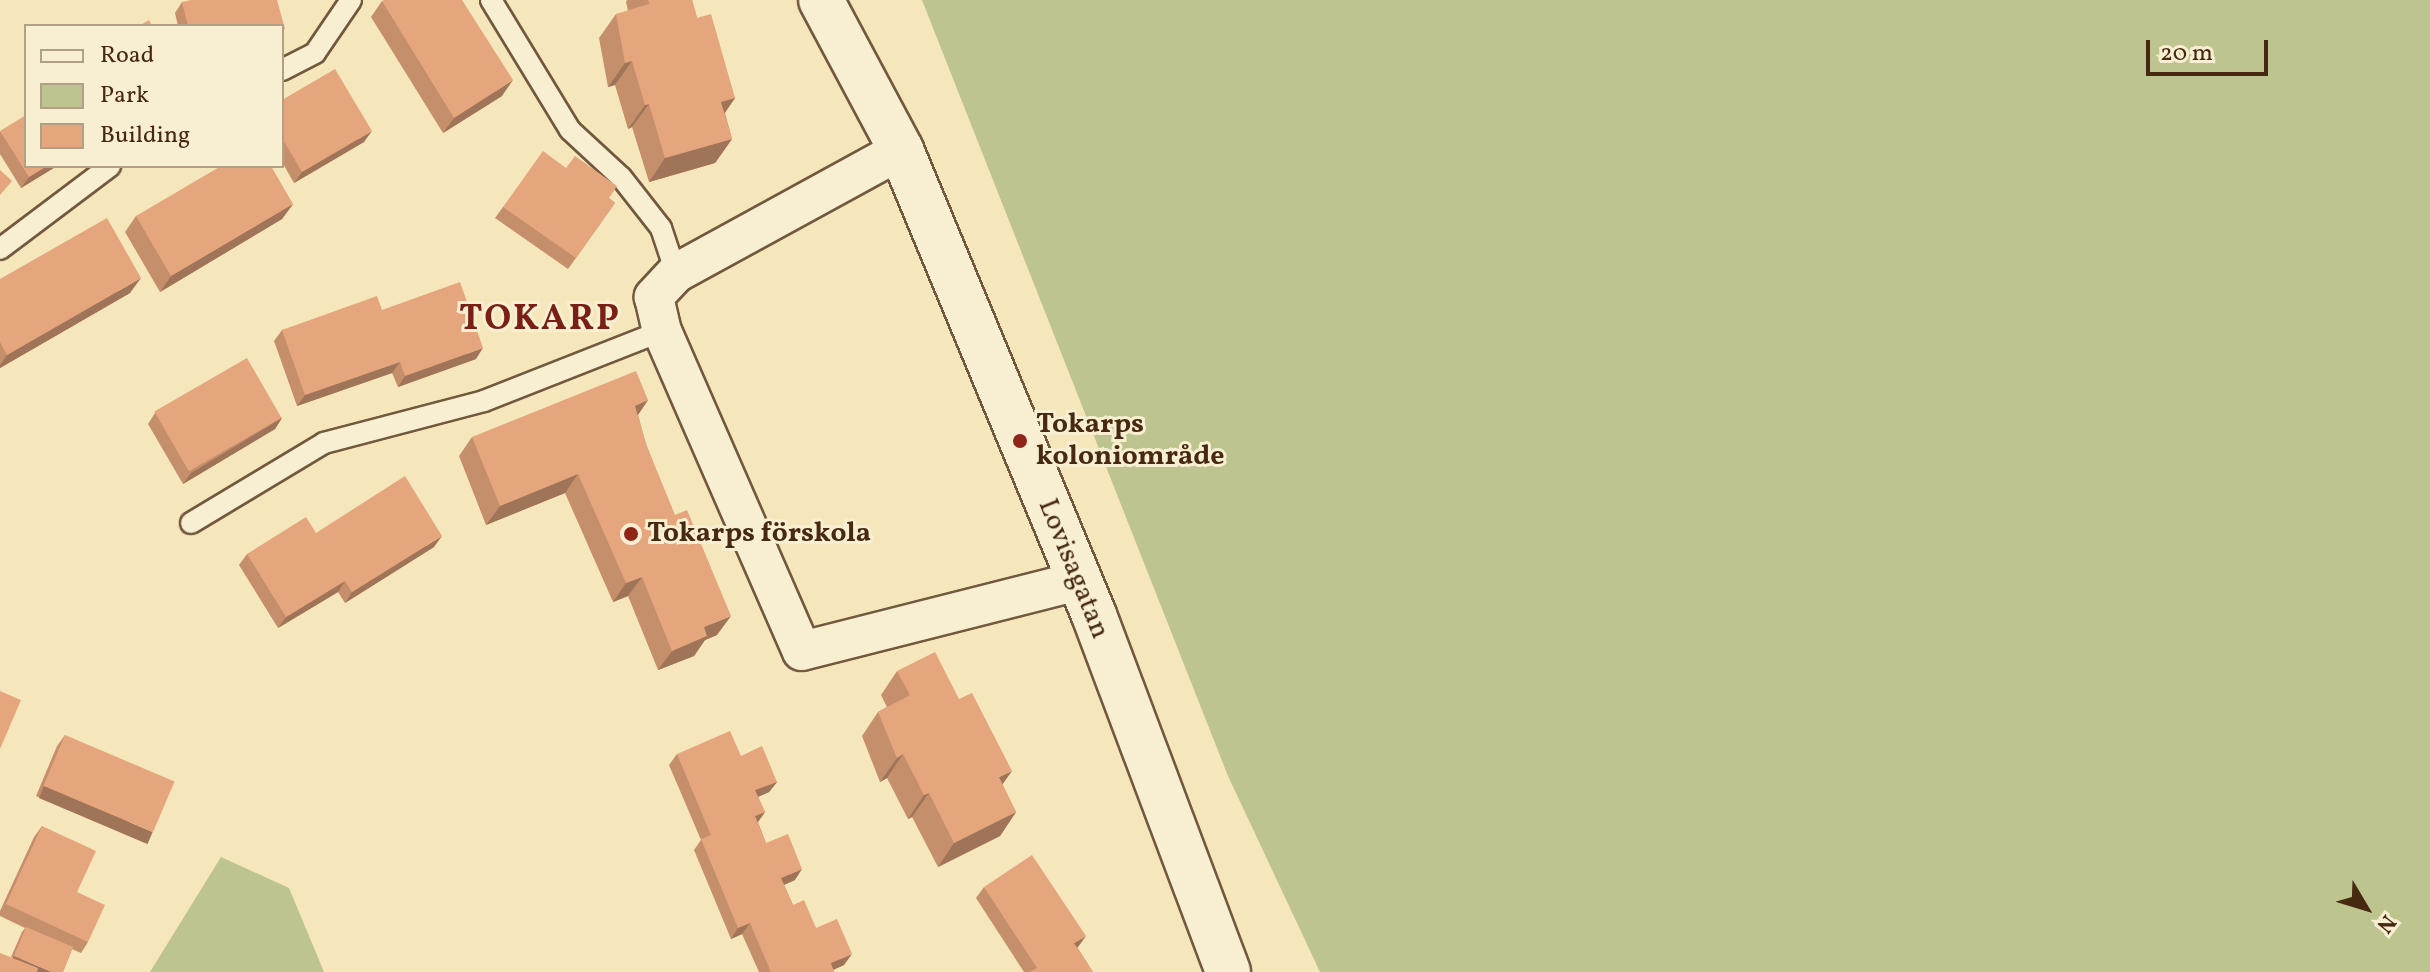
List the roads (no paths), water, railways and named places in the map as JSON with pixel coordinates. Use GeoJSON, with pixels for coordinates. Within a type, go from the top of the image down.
{"type":"FeatureCollection","features":[{"type":"Feature","properties":{"kind":"street","name":"Lovisagatan"},"geometry":{"type":"LineString","coordinates":[[821,0],[901,150],[1079,581],[1228,972]]}},
{"type":"Feature","properties":{"kind":"street"},"geometry":{"type":"LineString","coordinates":[[901,150],[676,273],[654,297],[662,331],[802,651],[1079,581]]}},
{"type":"Feature","properties":{"kind":"lane"},"geometry":{"type":"LineString","coordinates":[[284,69],[315,53],[351,0]]}},
{"type":"Feature","properties":{"kind":"lane"},"geometry":{"type":"LineString","coordinates":[[491,0],[570,130],[621,177],[661,228],[676,273]]}},
{"type":"Feature","properties":{"kind":"lane"},"geometry":{"type":"LineString","coordinates":[[0,249],[107,168]]}},
{"type":"Feature","properties":{"kind":"lane"},"geometry":{"type":"LineString","coordinates":[[191,523],[324,443],[484,401],[662,331]]}},
{"type":"Feature","properties":{"kind":"place","name":"Tokarps koloniområde"},"geometry":{"type":"Point","coordinates":[1020,441]}},
{"type":"Feature","properties":{"kind":"place","name":"Tokarps förskola"},"geometry":{"type":"Point","coordinates":[631,534]}},
{"type":"Feature","properties":{"kind":"district","name":"TOKARP"},"geometry":{"type":"Point","coordinates":[540,321]}}]}
